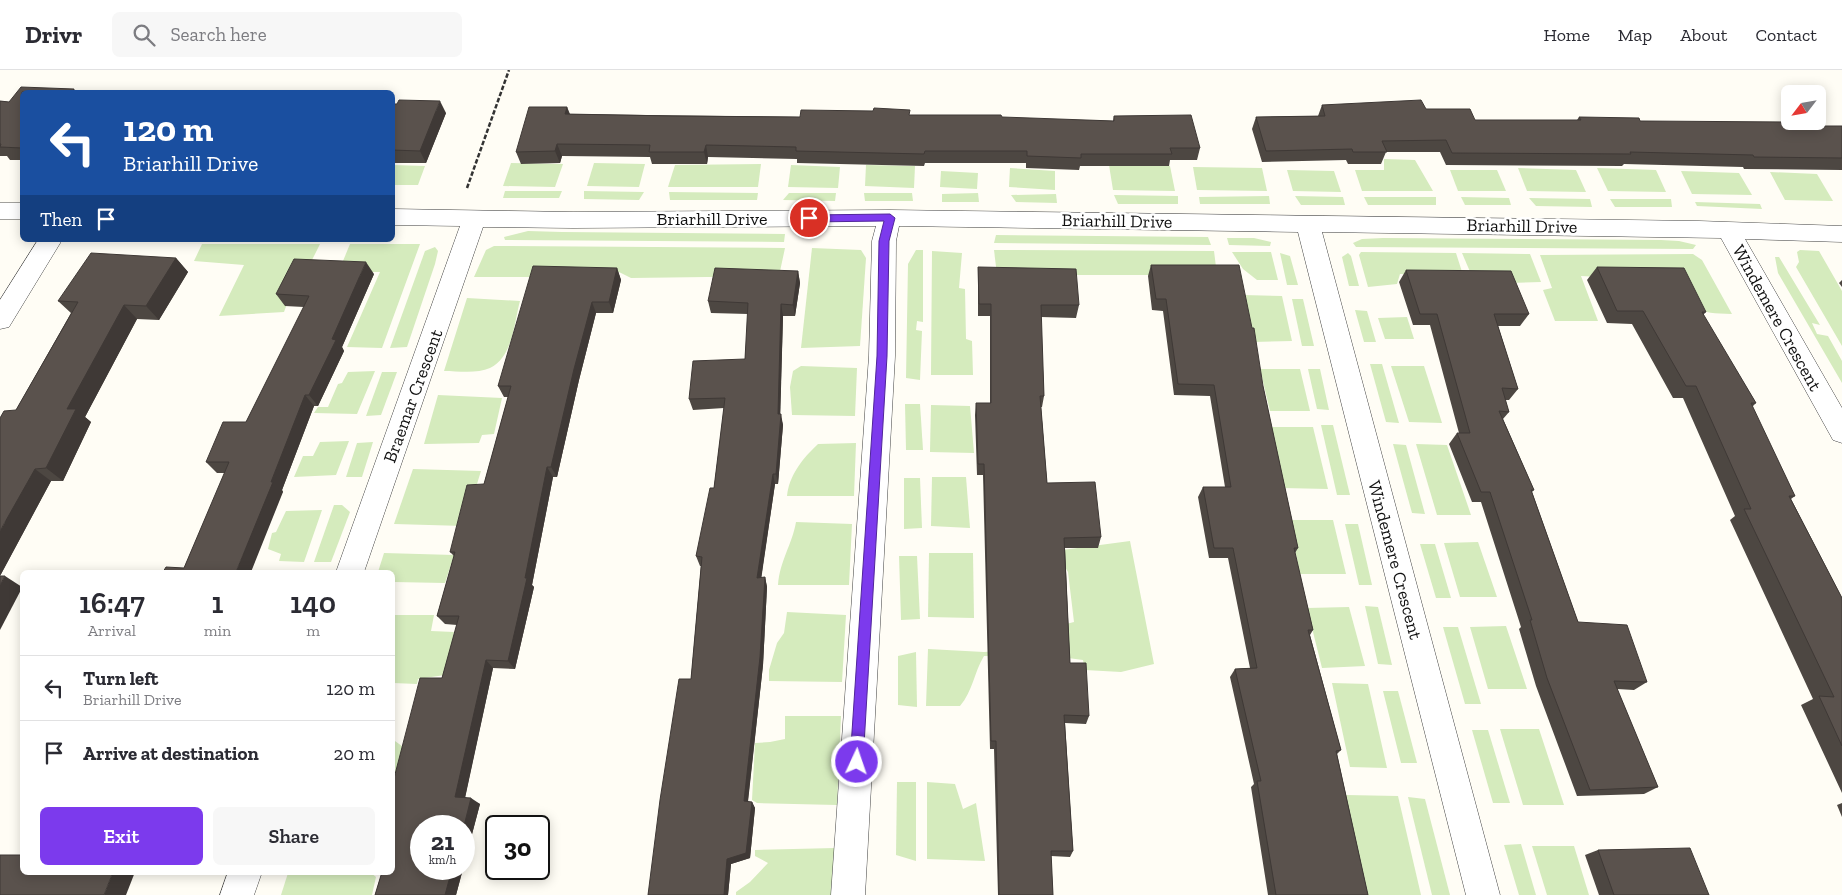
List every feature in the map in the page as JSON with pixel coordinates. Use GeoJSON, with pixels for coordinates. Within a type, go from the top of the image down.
{"type":"FeatureCollection","features":[{"type":"Feature","properties":{"kind":"street"},"geometry":{"type":"LineString","coordinates":[[0,211],[20,211]]}},
{"type":"Feature","properties":{"kind":"street","name":"Briarhill Drive"},"geometry":{"type":"LineString","coordinates":[[395,217],[474,219],[890,218],[1728,230],[1842,234]]}},
{"type":"Feature","properties":{"kind":"street"},"geometry":{"type":"LineString","coordinates":[[848,895],[882,356],[884,241],[890,218]]}},
{"type":"Feature","properties":{"kind":"street","name":"Braemar Crescent"},"geometry":{"type":"LineString","coordinates":[[351,570],[474,219]]}},
{"type":"Feature","properties":{"kind":"street","name":"Windemere Crescent"},"geometry":{"type":"LineString","coordinates":[[1308,224],[1483,895]]}},
{"type":"Feature","properties":{"kind":"street","name":"Windemere Crescent"},"geometry":{"type":"LineString","coordinates":[[1728,230],[1842,432]]}},
{"type":"Feature","properties":{"kind":"street"},"geometry":{"type":"LineString","coordinates":[[0,320],[49,242]]}},
{"type":"Feature","properties":{"kind":"street"},"geometry":{"type":"LineString","coordinates":[[237,895],[244,875]]}},
{"type":"Feature","properties":{"kind":"path"},"geometry":{"type":"LineString","coordinates":[[467,188],[509,70]]}},
{"type":"Feature","properties":{"kind":"green space"},"geometry":{"type":"Polygon","coordinates":[[[1384,159],[1415,160],[1433,191],[1362,191],[1355,170],[1384,170],[1384,159]]]}},
{"type":"Feature","properties":{"kind":"green space"},"geometry":{"type":"Polygon","coordinates":[[[511,163],[563,164],[555,187],[503,186],[511,163]]]}},
{"type":"Feature","properties":{"kind":"green space"},"geometry":{"type":"Polygon","coordinates":[[[594,163],[645,164],[639,187],[587,186],[594,163]]]}},
{"type":"Feature","properties":{"kind":"green space"},"geometry":{"type":"Polygon","coordinates":[[[761,164],[758,187],[668,187],[675,165],[761,164]]]}},
{"type":"Feature","properties":{"kind":"green space"},"geometry":{"type":"Polygon","coordinates":[[[395,165],[425,166],[418,185],[395,185],[395,165]]]}},
{"type":"Feature","properties":{"kind":"green space"},"geometry":{"type":"Polygon","coordinates":[[[791,165],[840,167],[838,188],[788,187],[791,165]]]}},
{"type":"Feature","properties":{"kind":"green space"},"geometry":{"type":"Polygon","coordinates":[[[866,165],[915,166],[914,188],[865,186],[866,165]]]}},
{"type":"Feature","properties":{"kind":"green space"},"geometry":{"type":"Polygon","coordinates":[[[1109,165],[1170,166],[1175,191],[1113,190],[1109,165]]]}},
{"type":"Feature","properties":{"kind":"green space"},"geometry":{"type":"Polygon","coordinates":[[[1193,167],[1262,168],[1267,191],[1197,190],[1193,167]]]}},
{"type":"Feature","properties":{"kind":"green space"},"geometry":{"type":"Polygon","coordinates":[[[1010,168],[1055,171],[1055,190],[1009,187],[1010,168]]]}},
{"type":"Feature","properties":{"kind":"green space"},"geometry":{"type":"Polygon","coordinates":[[[1518,168],[1576,170],[1586,192],[1527,191],[1518,168]]]}},
{"type":"Feature","properties":{"kind":"green space"},"geometry":{"type":"Polygon","coordinates":[[[1597,168],[1656,170],[1666,192],[1608,191],[1597,168]]]}},
{"type":"Feature","properties":{"kind":"green space"},"geometry":{"type":"Polygon","coordinates":[[[1287,170],[1334,171],[1341,192],[1293,191],[1287,170]]]}},
{"type":"Feature","properties":{"kind":"green space"},"geometry":{"type":"Polygon","coordinates":[[[1450,170],[1497,170],[1506,191],[1458,191],[1450,170]]]}},
{"type":"Feature","properties":{"kind":"green space"},"geometry":{"type":"Polygon","coordinates":[[[941,171],[978,173],[977,189],[940,187],[941,171]]]}},
{"type":"Feature","properties":{"kind":"green space"},"geometry":{"type":"Polygon","coordinates":[[[1681,171],[1739,173],[1752,195],[1692,194],[1681,171]]]}},
{"type":"Feature","properties":{"kind":"green space"},"geometry":{"type":"Polygon","coordinates":[[[1770,172],[1817,174],[1833,201],[1785,200],[1770,172]]]}},
{"type":"Feature","properties":{"kind":"green space"},"geometry":{"type":"Polygon","coordinates":[[[505,191],[562,191],[559,198],[503,198],[505,191]]]}},
{"type":"Feature","properties":{"kind":"green space"},"geometry":{"type":"Polygon","coordinates":[[[584,191],[644,192],[639,200],[584,199],[584,191]]]}},
{"type":"Feature","properties":{"kind":"green space"},"geometry":{"type":"Polygon","coordinates":[[[669,192],[758,193],[757,200],[670,200],[669,192]]]}},
{"type":"Feature","properties":{"kind":"green space"},"geometry":{"type":"Polygon","coordinates":[[[789,193],[836,193],[835,201],[783,200],[789,193]]]}},
{"type":"Feature","properties":{"kind":"green space"},"geometry":{"type":"Polygon","coordinates":[[[864,193],[912,193],[913,201],[865,201],[864,193]]]}},
{"type":"Feature","properties":{"kind":"green space"},"geometry":{"type":"Polygon","coordinates":[[[978,193],[979,202],[942,202],[942,194],[978,193]]]}},
{"type":"Feature","properties":{"kind":"green space"},"geometry":{"type":"Polygon","coordinates":[[[1056,194],[1057,203],[1016,202],[1011,195],[1056,194]]]}},
{"type":"Feature","properties":{"kind":"green space"},"geometry":{"type":"Polygon","coordinates":[[[1114,195],[1178,196],[1178,204],[1118,204],[1114,195]]]}},
{"type":"Feature","properties":{"kind":"green space"},"geometry":{"type":"Polygon","coordinates":[[[1269,196],[1270,204],[1200,204],[1199,197],[1269,196]]]}},
{"type":"Feature","properties":{"kind":"green space"},"geometry":{"type":"Polygon","coordinates":[[[1295,196],[1343,197],[1345,205],[1301,205],[1295,196]]]}},
{"type":"Feature","properties":{"kind":"green space"},"geometry":{"type":"Polygon","coordinates":[[[1364,197],[1436,197],[1436,205],[1368,205],[1364,197]]]}},
{"type":"Feature","properties":{"kind":"green space"},"geometry":{"type":"Polygon","coordinates":[[[1461,197],[1509,198],[1511,205],[1465,205],[1461,197]]]}},
{"type":"Feature","properties":{"kind":"green space"},"geometry":{"type":"Polygon","coordinates":[[[1529,198],[1590,199],[1592,207],[1536,206],[1529,198]]]}},
{"type":"Feature","properties":{"kind":"green space"},"geometry":{"type":"Polygon","coordinates":[[[1610,199],[1671,199],[1672,207],[1615,207],[1610,199]]]}},
{"type":"Feature","properties":{"kind":"green space"},"geometry":{"type":"Polygon","coordinates":[[[1695,202],[1760,204],[1762,209],[1697,206],[1695,202]]]}},
{"type":"Feature","properties":{"kind":"green space"},"geometry":{"type":"Polygon","coordinates":[[[528,231],[785,234],[784,242],[505,240],[504,237],[528,231]]]}},
{"type":"Feature","properties":{"kind":"green space"},"geometry":{"type":"Polygon","coordinates":[[[996,235],[1208,237],[1211,245],[994,243],[996,235]]]}},
{"type":"Feature","properties":{"kind":"green space"},"geometry":{"type":"Polygon","coordinates":[[[1227,238],[1254,238],[1271,242],[1270,246],[1229,245],[1227,238]]]}},
{"type":"Feature","properties":{"kind":"green space"},"geometry":{"type":"Polygon","coordinates":[[[1362,239],[1661,240],[1679,241],[1696,245],[1693,249],[1356,247],[1353,243],[1362,239]]]}},
{"type":"Feature","properties":{"kind":"green space"},"geometry":{"type":"Polygon","coordinates":[[[202,244],[320,244],[307,270],[299,271],[284,312],[219,316],[244,265],[194,261],[202,244]]]}},
{"type":"Feature","properties":{"kind":"green space"},"geometry":{"type":"Polygon","coordinates":[[[350,244],[420,244],[382,348],[347,347],[380,272],[352,272],[356,262],[343,261],[350,244]]]}},
{"type":"Feature","properties":{"kind":"green space"},"geometry":{"type":"Polygon","coordinates":[[[494,246],[785,248],[779,276],[631,278],[619,272],[596,275],[584,267],[568,272],[560,277],[474,277],[486,250],[494,246]]]}},
{"type":"Feature","properties":{"kind":"green space"},"geometry":{"type":"Polygon","coordinates":[[[435,247],[438,251],[435,264],[407,347],[390,348],[425,251],[435,247]]]}},
{"type":"Feature","properties":{"kind":"green space"},"geometry":{"type":"Polygon","coordinates":[[[812,248],[861,250],[866,258],[860,346],[801,348],[812,248]]]}},
{"type":"Feature","properties":{"kind":"green space"},"geometry":{"type":"Polygon","coordinates":[[[916,250],[923,250],[923,322],[917,321],[916,330],[922,331],[920,380],[906,378],[908,264],[916,250]]]}},
{"type":"Feature","properties":{"kind":"green space"},"geometry":{"type":"Polygon","coordinates":[[[994,250],[1214,251],[1217,275],[997,275],[994,250]]]}},
{"type":"Feature","properties":{"kind":"green space"},"geometry":{"type":"Polygon","coordinates":[[[1800,250],[1819,251],[1842,291],[1842,346],[1796,267],[1799,262],[1797,252],[1800,250]]]}},
{"type":"Feature","properties":{"kind":"green space"},"geometry":{"type":"Polygon","coordinates":[[[932,251],[962,253],[959,288],[965,289],[966,339],[972,341],[973,375],[931,375],[932,251]]]}},
{"type":"Feature","properties":{"kind":"green space"},"geometry":{"type":"Polygon","coordinates":[[[1232,252],[1271,252],[1278,280],[1257,280],[1243,269],[1232,252]]]}},
{"type":"Feature","properties":{"kind":"green space"},"geometry":{"type":"Polygon","coordinates":[[[1361,252],[1456,253],[1463,275],[1400,274],[1397,284],[1368,287],[1359,255],[1361,252]]]}},
{"type":"Feature","properties":{"kind":"green space"},"geometry":{"type":"Polygon","coordinates":[[[1280,253],[1290,256],[1298,285],[1287,285],[1280,253]]]}},
{"type":"Feature","properties":{"kind":"green space"},"geometry":{"type":"Polygon","coordinates":[[[1348,253],[1351,256],[1359,286],[1349,286],[1342,257],[1348,253]]]}},
{"type":"Feature","properties":{"kind":"green space"},"geometry":{"type":"Polygon","coordinates":[[[1462,253],[1530,254],[1541,282],[1509,283],[1471,274],[1462,253]]]}},
{"type":"Feature","properties":{"kind":"green space"},"geometry":{"type":"Polygon","coordinates":[[[1693,254],[1702,260],[1732,314],[1703,311],[1688,299],[1676,281],[1581,276],[1598,321],[1555,321],[1543,290],[1552,288],[1540,255],[1693,254]]]}},
{"type":"Feature","properties":{"kind":"green space"},"geometry":{"type":"Polygon","coordinates":[[[1775,257],[1779,257],[1820,325],[1812,323],[1817,334],[1828,336],[1842,361],[1842,383],[1778,273],[1775,257]]]}},
{"type":"Feature","properties":{"kind":"green space"},"geometry":{"type":"Polygon","coordinates":[[[1243,295],[1282,296],[1292,341],[1253,342],[1243,295]]]}},
{"type":"Feature","properties":{"kind":"green space"},"geometry":{"type":"Polygon","coordinates":[[[467,298],[520,301],[511,339],[504,356],[490,368],[473,372],[444,371],[467,298]]]}},
{"type":"Feature","properties":{"kind":"green space"},"geometry":{"type":"Polygon","coordinates":[[[1292,299],[1303,299],[1314,346],[1302,346],[1292,299]]]}},
{"type":"Feature","properties":{"kind":"green space"},"geometry":{"type":"Polygon","coordinates":[[[1355,310],[1367,311],[1376,342],[1364,342],[1355,310]]]}},
{"type":"Feature","properties":{"kind":"green space"},"geometry":{"type":"Polygon","coordinates":[[[1407,317],[1414,339],[1385,339],[1378,318],[1407,317]]]}},
{"type":"Feature","properties":{"kind":"green space"},"geometry":{"type":"Polygon","coordinates":[[[1370,364],[1382,364],[1399,423],[1386,422],[1370,364]]]}},
{"type":"Feature","properties":{"kind":"green space"},"geometry":{"type":"Polygon","coordinates":[[[801,366],[857,368],[855,416],[792,415],[790,387],[793,371],[801,366]]]}},
{"type":"Feature","properties":{"kind":"green space"},"geometry":{"type":"Polygon","coordinates":[[[1391,366],[1424,366],[1442,423],[1409,422],[1391,366]]]}},
{"type":"Feature","properties":{"kind":"green space"},"geometry":{"type":"Polygon","coordinates":[[[1260,369],[1300,369],[1310,411],[1270,411],[1260,369]]]}},
{"type":"Feature","properties":{"kind":"green space"},"geometry":{"type":"Polygon","coordinates":[[[1308,369],[1320,369],[1329,410],[1317,409],[1308,369]]]}},
{"type":"Feature","properties":{"kind":"green space"},"geometry":{"type":"Polygon","coordinates":[[[375,371],[357,414],[314,413],[318,407],[328,407],[338,384],[342,383],[348,372],[375,371]]]}},
{"type":"Feature","properties":{"kind":"green space"},"geometry":{"type":"Polygon","coordinates":[[[382,372],[397,372],[381,415],[366,416],[382,372]]]}},
{"type":"Feature","properties":{"kind":"green space"},"geometry":{"type":"Polygon","coordinates":[[[438,395],[502,398],[494,434],[482,435],[479,443],[424,444],[438,395]]]}},
{"type":"Feature","properties":{"kind":"green space"},"geometry":{"type":"Polygon","coordinates":[[[905,404],[920,404],[923,450],[906,450],[905,404]]]}},
{"type":"Feature","properties":{"kind":"green space"},"geometry":{"type":"Polygon","coordinates":[[[931,405],[970,406],[974,453],[930,452],[931,405]]]}},
{"type":"Feature","properties":{"kind":"green space"},"geometry":{"type":"Polygon","coordinates":[[[1321,425],[1333,425],[1350,495],[1337,495],[1321,425]]]}},
{"type":"Feature","properties":{"kind":"green space"},"geometry":{"type":"Polygon","coordinates":[[[1270,427],[1313,427],[1328,489],[1283,488],[1270,427]]]}},
{"type":"Feature","properties":{"kind":"green space"},"geometry":{"type":"Polygon","coordinates":[[[349,441],[336,475],[294,477],[303,456],[313,456],[320,442],[349,441]]]}},
{"type":"Feature","properties":{"kind":"green space"},"geometry":{"type":"Polygon","coordinates":[[[373,442],[362,477],[346,477],[357,443],[373,442]]]}},
{"type":"Feature","properties":{"kind":"green space"},"geometry":{"type":"Polygon","coordinates":[[[856,443],[854,496],[787,496],[788,488],[798,467],[818,444],[856,443]]]}},
{"type":"Feature","properties":{"kind":"green space"},"geometry":{"type":"Polygon","coordinates":[[[1393,444],[1406,445],[1425,514],[1412,513],[1393,444]]]}},
{"type":"Feature","properties":{"kind":"green space"},"geometry":{"type":"Polygon","coordinates":[[[1416,444],[1447,445],[1471,515],[1437,515],[1416,444]]]}},
{"type":"Feature","properties":{"kind":"green space"},"geometry":{"type":"Polygon","coordinates":[[[413,469],[481,471],[464,526],[394,524],[413,469]]]}},
{"type":"Feature","properties":{"kind":"green space"},"geometry":{"type":"Polygon","coordinates":[[[932,477],[966,477],[970,528],[931,526],[932,477]]]}},
{"type":"Feature","properties":{"kind":"green space"},"geometry":{"type":"Polygon","coordinates":[[[904,478],[920,478],[922,528],[904,529],[904,478]]]}},
{"type":"Feature","properties":{"kind":"green space"},"geometry":{"type":"Polygon","coordinates":[[[334,505],[342,505],[350,512],[331,562],[314,562],[334,505]]]}},
{"type":"Feature","properties":{"kind":"green space"},"geometry":{"type":"Polygon","coordinates":[[[322,510],[304,562],[279,561],[281,554],[268,549],[272,533],[276,532],[286,511],[322,510]]]}},
{"type":"Feature","properties":{"kind":"green space"},"geometry":{"type":"Polygon","coordinates":[[[1289,520],[1333,520],[1346,574],[1300,574],[1289,520]]]}},
{"type":"Feature","properties":{"kind":"green space"},"geometry":{"type":"Polygon","coordinates":[[[796,522],[852,524],[849,585],[778,585],[781,568],[796,522]]]}},
{"type":"Feature","properties":{"kind":"green space"},"geometry":{"type":"Polygon","coordinates":[[[1345,524],[1358,524],[1372,585],[1359,585],[1345,524]]]}},
{"type":"Feature","properties":{"kind":"green space"},"geometry":{"type":"Polygon","coordinates":[[[1130,541],[1154,664],[1121,672],[1085,670],[1083,660],[1068,658],[984,656],[968,694],[960,706],[926,706],[928,649],[984,652],[1060,647],[1058,626],[1074,622],[1068,572],[1055,551],[1130,541]]]}},
{"type":"Feature","properties":{"kind":"green space"},"geometry":{"type":"Polygon","coordinates":[[[1478,542],[1497,597],[1460,597],[1444,543],[1478,542]]]}},
{"type":"Feature","properties":{"kind":"green space"},"geometry":{"type":"Polygon","coordinates":[[[1420,544],[1435,544],[1451,598],[1436,598],[1420,544]]]}},
{"type":"Feature","properties":{"kind":"green space"},"geometry":{"type":"Polygon","coordinates":[[[384,553],[454,555],[445,583],[395,582],[395,570],[379,570],[384,553]]]}},
{"type":"Feature","properties":{"kind":"green space"},"geometry":{"type":"Polygon","coordinates":[[[929,553],[973,553],[974,618],[928,617],[929,553]]]}},
{"type":"Feature","properties":{"kind":"green space"},"geometry":{"type":"Polygon","coordinates":[[[899,556],[917,556],[920,619],[901,620],[899,556]]]}},
{"type":"Feature","properties":{"kind":"green space"},"geometry":{"type":"Polygon","coordinates":[[[1365,606],[1378,607],[1392,665],[1378,664],[1365,606]]]}},
{"type":"Feature","properties":{"kind":"green space"},"geometry":{"type":"Polygon","coordinates":[[[1349,607],[1365,666],[1322,668],[1307,608],[1349,607]]]}},
{"type":"Feature","properties":{"kind":"green space"},"geometry":{"type":"Polygon","coordinates":[[[787,612],[846,615],[842,682],[769,681],[769,670],[777,643],[784,633],[787,612]]]}},
{"type":"Feature","properties":{"kind":"green space"},"geometry":{"type":"Polygon","coordinates":[[[395,615],[434,615],[431,631],[454,632],[445,675],[418,679],[417,684],[395,683],[395,615]]]}},
{"type":"Feature","properties":{"kind":"green space"},"geometry":{"type":"Polygon","coordinates":[[[1506,626],[1527,689],[1488,689],[1470,627],[1506,626]]]}},
{"type":"Feature","properties":{"kind":"green space"},"geometry":{"type":"Polygon","coordinates":[[[1443,627],[1458,627],[1481,704],[1465,704],[1443,627]]]}},
{"type":"Feature","properties":{"kind":"green space"},"geometry":{"type":"Polygon","coordinates":[[[916,652],[917,707],[898,705],[898,656],[916,652]]]}},
{"type":"Feature","properties":{"kind":"green space"},"geometry":{"type":"Polygon","coordinates":[[[1332,683],[1368,684],[1387,768],[1350,767],[1332,683]]]}},
{"type":"Feature","properties":{"kind":"green space"},"geometry":{"type":"Polygon","coordinates":[[[1383,691],[1398,691],[1417,763],[1401,763],[1383,691]]]}},
{"type":"Feature","properties":{"kind":"green space"},"geometry":{"type":"Polygon","coordinates":[[[785,716],[841,716],[837,805],[757,803],[752,800],[755,743],[785,739],[785,716]]]}},
{"type":"Feature","properties":{"kind":"green space"},"geometry":{"type":"Polygon","coordinates":[[[1500,729],[1539,729],[1564,805],[1523,805],[1500,729]]]}},
{"type":"Feature","properties":{"kind":"green space"},"geometry":{"type":"Polygon","coordinates":[[[1472,730],[1488,730],[1510,803],[1493,803],[1472,730]]]}},
{"type":"Feature","properties":{"kind":"green space"},"geometry":{"type":"Polygon","coordinates":[[[395,741],[406,749],[399,780],[395,783],[395,741]]]}},
{"type":"Feature","properties":{"kind":"green space"},"geometry":{"type":"Polygon","coordinates":[[[897,782],[916,782],[916,861],[896,855],[897,782]]]}},
{"type":"Feature","properties":{"kind":"green space"},"geometry":{"type":"Polygon","coordinates":[[[927,782],[955,784],[963,809],[976,803],[985,861],[927,859],[927,782]]]}},
{"type":"Feature","properties":{"kind":"green space"},"geometry":{"type":"Polygon","coordinates":[[[1346,795],[1398,796],[1421,895],[1366,895],[1346,795]]]}},
{"type":"Feature","properties":{"kind":"green space"},"geometry":{"type":"Polygon","coordinates":[[[1408,797],[1425,799],[1450,895],[1432,895],[1408,797]]]}},
{"type":"Feature","properties":{"kind":"green space"},"geometry":{"type":"Polygon","coordinates":[[[1521,844],[1536,895],[1519,895],[1504,845],[1521,844]]]}},
{"type":"Feature","properties":{"kind":"green space"},"geometry":{"type":"Polygon","coordinates":[[[1532,846],[1574,846],[1589,895],[1547,895],[1532,846]]]}},
{"type":"Feature","properties":{"kind":"green space"},"geometry":{"type":"Polygon","coordinates":[[[835,848],[834,895],[736,895],[736,892],[750,882],[768,863],[755,856],[755,850],[835,848]]]}},
{"type":"Feature","properties":{"kind":"green space"},"geometry":{"type":"Polygon","coordinates":[[[287,875],[374,875],[376,877],[372,895],[281,895],[287,875]]]}},
{"type":"Feature","properties":{"kind":"building"},"geometry":{"type":"Polygon","coordinates":[[[21,87],[74,89],[20,90],[20,148],[0,147],[0,101],[9,102],[21,87]]]}},
{"type":"Feature","properties":{"kind":"building"},"geometry":{"type":"Polygon","coordinates":[[[399,100],[440,101],[420,151],[395,150],[395,104],[399,100]]]}},
{"type":"Feature","properties":{"kind":"building"},"geometry":{"type":"Polygon","coordinates":[[[1421,100],[1426,109],[1470,109],[1475,120],[1581,120],[1579,117],[1639,118],[1640,121],[1781,122],[1781,130],[1826,130],[1826,126],[1842,126],[1842,158],[1630,152],[1631,154],[1452,153],[1446,140],[1382,141],[1387,152],[1353,152],[1352,149],[1266,151],[1256,117],[1325,116],[1322,105],[1421,100]]]}},
{"type":"Feature","properties":{"kind":"building"},"geometry":{"type":"Polygon","coordinates":[[[529,107],[567,107],[565,114],[672,116],[800,117],[801,110],[873,111],[874,108],[910,110],[909,115],[1001,115],[1002,117],[1114,121],[1114,116],[1191,115],[1200,148],[1170,148],[1172,154],[1081,154],[1081,158],[1027,156],[1027,151],[925,151],[924,154],[796,151],[796,147],[706,145],[704,152],[649,152],[650,145],[557,144],[555,151],[516,152],[529,107]]]}},
{"type":"Feature","properties":{"kind":"building"},"geometry":{"type":"Polygon","coordinates":[[[91,253],[176,258],[146,306],[124,305],[67,409],[76,409],[46,468],[35,469],[0,531],[0,418],[4,411],[16,410],[78,302],[58,301],[91,253]]]}},
{"type":"Feature","properties":{"kind":"building"},"geometry":{"type":"Polygon","coordinates":[[[294,259],[366,262],[332,339],[336,340],[309,395],[305,395],[271,482],[273,482],[237,570],[164,570],[166,567],[184,568],[229,462],[206,462],[223,422],[246,422],[309,296],[276,294],[294,259]]]}},
{"type":"Feature","properties":{"kind":"building"},"geometry":{"type":"Polygon","coordinates":[[[1151,265],[1239,265],[1252,328],[1254,328],[1263,386],[1298,548],[1294,548],[1313,630],[1308,630],[1341,750],[1336,751],[1368,895],[1276,895],[1257,781],[1261,781],[1235,669],[1257,668],[1233,548],[1214,548],[1203,487],[1231,487],[1214,385],[1178,384],[1166,299],[1156,299],[1151,265]]]}},
{"type":"Feature","properties":{"kind":"building"},"geometry":{"type":"Polygon","coordinates":[[[533,266],[617,268],[609,302],[592,302],[551,467],[547,467],[525,578],[527,578],[508,661],[486,660],[455,797],[471,798],[467,815],[410,815],[410,880],[449,880],[445,895],[375,895],[381,875],[395,875],[395,774],[420,678],[442,678],[459,616],[437,616],[455,552],[450,552],[467,485],[484,484],[511,386],[498,386],[533,266]]]}},
{"type":"Feature","properties":{"kind":"building"},"geometry":{"type":"Polygon","coordinates":[[[978,267],[1076,269],[1079,305],[1041,305],[1044,396],[1040,396],[1047,483],[1095,482],[1101,537],[1064,538],[1070,663],[1086,663],[1089,716],[1064,715],[1073,851],[1051,851],[1053,895],[999,895],[996,741],[991,741],[984,464],[978,464],[976,403],[991,403],[991,304],[979,304],[978,267]]]}},
{"type":"Feature","properties":{"kind":"building"},"geometry":{"type":"Polygon","coordinates":[[[1597,267],[1684,268],[1706,312],[1702,312],[1756,403],[1751,403],[1795,496],[1789,496],[1842,598],[1842,746],[1819,696],[1834,697],[1744,509],[1751,509],[1696,386],[1686,386],[1643,311],[1617,311],[1597,267]]]}},
{"type":"Feature","properties":{"kind":"building"},"geometry":{"type":"Polygon","coordinates":[[[715,268],[798,271],[793,305],[781,304],[778,414],[781,414],[776,474],[773,474],[757,578],[765,577],[760,657],[744,801],[752,802],[746,853],[727,859],[724,895],[648,895],[660,800],[679,679],[691,679],[702,557],[696,556],[710,488],[714,488],[725,398],[689,399],[693,361],[745,359],[748,303],[708,301],[715,268]]]}},
{"type":"Feature","properties":{"kind":"building"},"geometry":{"type":"Polygon","coordinates":[[[1406,270],[1511,271],[1529,314],[1494,314],[1518,389],[1502,388],[1509,412],[1499,411],[1534,490],[1531,490],[1578,622],[1627,625],[1647,682],[1614,681],[1658,787],[1590,790],[1547,678],[1530,620],[1532,620],[1490,492],[1481,492],[1457,433],[1470,433],[1437,314],[1420,314],[1406,270]]]}},
{"type":"Feature","properties":{"kind":"building"},"geometry":{"type":"Polygon","coordinates":[[[0,576],[5,576],[0,585],[0,576]]]}},
{"type":"Feature","properties":{"kind":"building"},"geometry":{"type":"Polygon","coordinates":[[[1690,848],[1709,895],[1614,895],[1598,850],[1690,848]]]}},
{"type":"Feature","properties":{"kind":"building"},"geometry":{"type":"Polygon","coordinates":[[[0,855],[20,855],[20,875],[112,875],[104,895],[0,895],[0,855]]]}},
{"type":"Feature","properties":{"kind":"route"},"geometry":{"type":"LineString","coordinates":[[809,218],[890,218],[884,241],[882,356],[857,762]]}}]}
